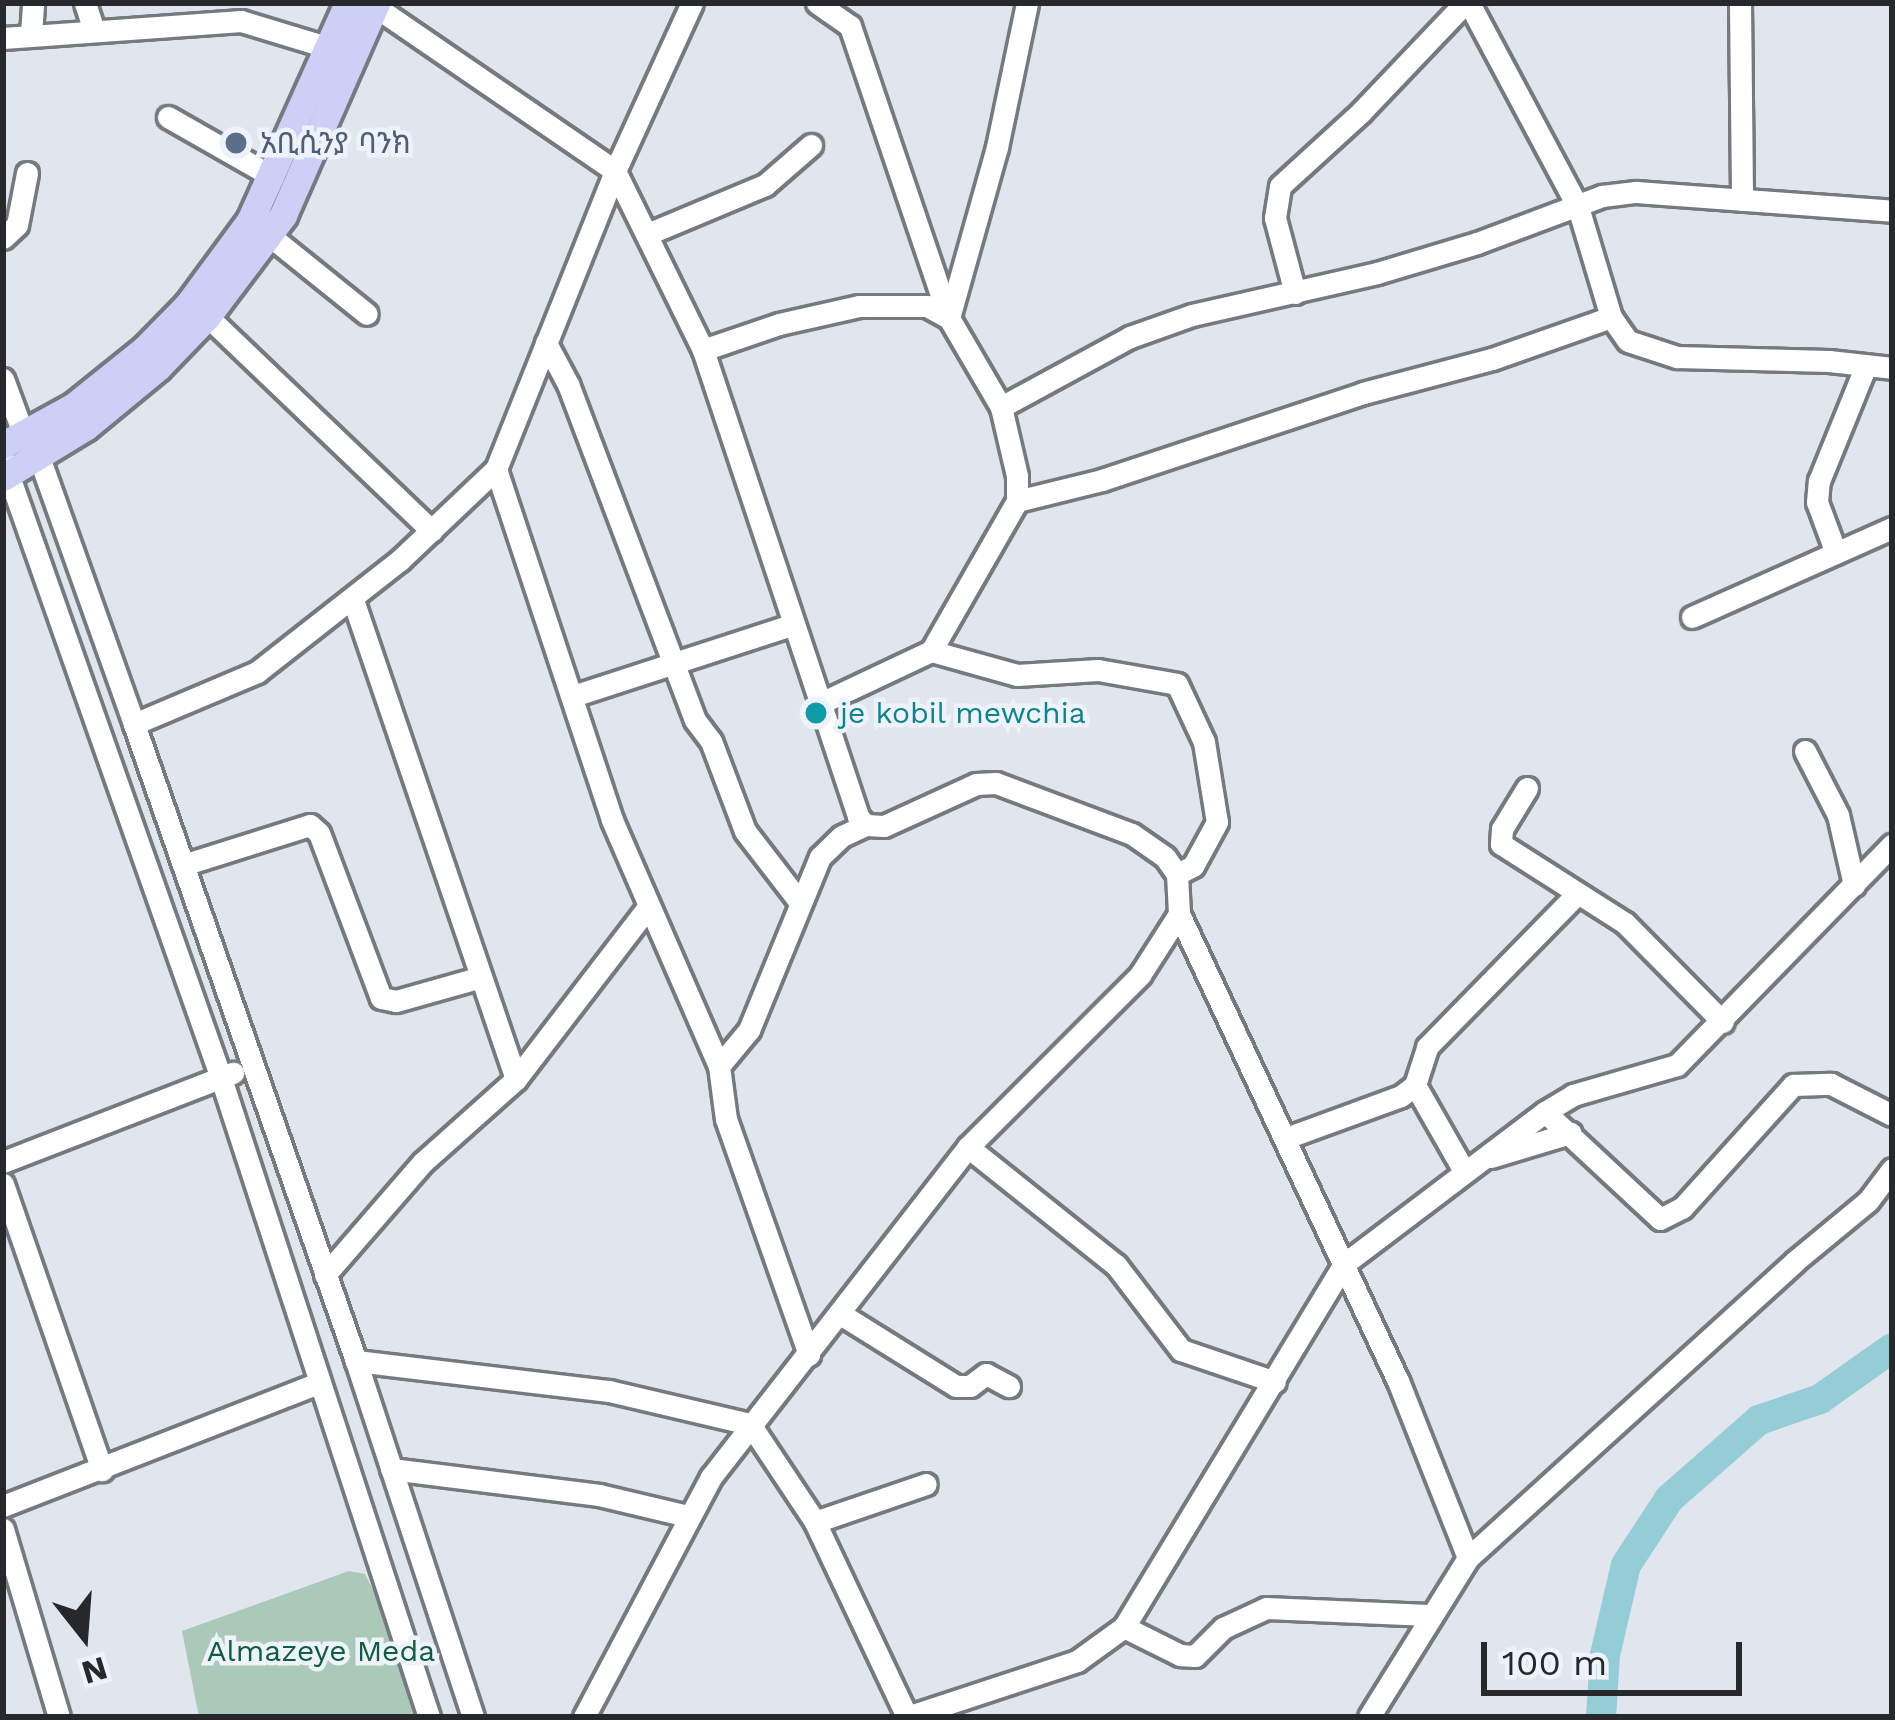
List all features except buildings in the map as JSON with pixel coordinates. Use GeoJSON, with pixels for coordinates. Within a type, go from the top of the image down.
{"type":"FeatureCollection","features":[{"type":"Feature","properties":{"kind":"main road"},"geometry":{"type":"LineString","coordinates":[[13,439],[74,406],[188,305],[250,221],[330,48],[368,4]]}},
{"type":"Feature","properties":{"kind":"main road"},"geometry":{"type":"LineString","coordinates":[[5,470],[39,457],[158,367],[207,316],[270,236],[368,4]]}},
{"type":"Feature","properties":{"kind":"street"},"geometry":{"type":"LineString","coordinates":[[31,34],[33,3]]}},
{"type":"Feature","properties":{"kind":"street"},"geometry":{"type":"LineString","coordinates":[[86,3],[93,28]]}},
{"type":"Feature","properties":{"kind":"street"},"geometry":{"type":"LineString","coordinates":[[134,724],[236,685],[353,600],[496,469],[615,171],[692,3]]}},
{"type":"Feature","properties":{"kind":"street"},"geometry":{"type":"LineString","coordinates":[[817,3],[850,26],[949,318],[1001,407],[1017,476],[1016,501],[931,651],[823,702]]}},
{"type":"Feature","properties":{"kind":"street"},"geometry":{"type":"LineString","coordinates":[[949,318],[997,146],[1027,3]]}},
{"type":"Feature","properties":{"kind":"street"},"geometry":{"type":"LineString","coordinates":[[1294,293],[1275,218],[1280,186],[1362,111],[1467,3],[1578,207],[1611,317],[1628,341],[1652,352],[1892,368]]}},
{"type":"Feature","properties":{"kind":"street"},"geometry":{"type":"LineString","coordinates":[[1740,3],[1742,200]]}},
{"type":"Feature","properties":{"kind":"street"},"geometry":{"type":"LineString","coordinates":[[368,4],[615,171],[650,233],[703,350],[858,817],[866,825]]}},
{"type":"Feature","properties":{"kind":"street"},"geometry":{"type":"LineString","coordinates":[[3,38],[241,12],[330,48]]}},
{"type":"Feature","properties":{"kind":"street"},"geometry":{"type":"LineString","coordinates":[[168,116],[273,177]]}},
{"type":"Feature","properties":{"kind":"street"},"geometry":{"type":"LineString","coordinates":[[650,233],[765,185],[811,145]]}},
{"type":"Feature","properties":{"kind":"street"},"geometry":{"type":"LineString","coordinates":[[3,238],[17,225],[27,173]]}},
{"type":"Feature","properties":{"kind":"street"},"geometry":{"type":"LineString","coordinates":[[1001,407],[1130,337],[1192,315],[1294,293],[1477,243],[1602,196],[1636,192],[1892,211]]}},
{"type":"Feature","properties":{"kind":"street"},"geometry":{"type":"LineString","coordinates":[[270,236],[368,314]]}},
{"type":"Feature","properties":{"kind":"street"},"geometry":{"type":"LineString","coordinates":[[703,350],[779,324],[859,306],[927,306],[949,318]]}},
{"type":"Feature","properties":{"kind":"street"},"geometry":{"type":"LineString","coordinates":[[207,316],[432,531]]}},
{"type":"Feature","properties":{"kind":"street"},"geometry":{"type":"LineString","coordinates":[[1016,501],[1102,480],[1363,393],[1492,359],[1611,317]]}},
{"type":"Feature","properties":{"kind":"street"},"geometry":{"type":"LineString","coordinates":[[546,343],[568,384],[673,662],[745,831],[799,901]]}},
{"type":"Feature","properties":{"kind":"street"},"geometry":{"type":"LineString","coordinates":[[1836,553],[1817,502],[1819,481],[1866,365]]}},
{"type":"Feature","properties":{"kind":"street"},"geometry":{"type":"LineString","coordinates":[[3,379],[13,439],[39,457],[356,1360],[473,1717]]}},
{"type":"Feature","properties":{"kind":"street"},"geometry":{"type":"LineString","coordinates":[[496,469],[646,908],[719,1066],[726,1119],[809,1355]]}},
{"type":"Feature","properties":{"kind":"street"},"geometry":{"type":"LineString","coordinates":[[5,470],[221,1078],[429,1717]]}},
{"type":"Feature","properties":{"kind":"street"},"geometry":{"type":"LineString","coordinates":[[1692,617],[1892,528]]}},
{"type":"Feature","properties":{"kind":"street"},"geometry":{"type":"LineString","coordinates":[[353,600],[516,1079]]}},
{"type":"Feature","properties":{"kind":"street"},"geometry":{"type":"LineString","coordinates":[[573,696],[794,625]]}},
{"type":"Feature","properties":{"kind":"street"},"geometry":{"type":"LineString","coordinates":[[931,651],[1017,675],[1098,670],[1177,684],[1204,742],[1217,823],[1193,866],[1177,874]]}},
{"type":"Feature","properties":{"kind":"street"},"geometry":{"type":"LineString","coordinates":[[1805,751],[1838,815],[1854,885]]}},
{"type":"Feature","properties":{"kind":"street"},"geometry":{"type":"LineString","coordinates":[[719,1066],[748,1030],[820,857],[842,836],[866,825],[899,820],[976,784],[996,783],[1132,834],[1165,856],[1177,874],[1179,914],[1344,1264],[1468,1558]]}},
{"type":"Feature","properties":{"kind":"street"},"geometry":{"type":"LineString","coordinates":[[1527,788],[1498,838],[1625,923],[1723,1022]]}},
{"type":"Feature","properties":{"kind":"street"},"geometry":{"type":"LineString","coordinates":[[183,865],[310,825],[319,833],[381,998],[396,1001],[478,978]]}},
{"type":"Feature","properties":{"kind":"street"},"geometry":{"type":"LineString","coordinates":[[356,1360],[608,1391],[750,1424],[814,1522],[907,1717],[938,1712],[1077,1661],[1124,1627],[1344,1264],[1573,1095],[1677,1065],[1892,845]]}},
{"type":"Feature","properties":{"kind":"street"},"geometry":{"type":"LineString","coordinates":[[1286,1138],[1402,1096],[1415,1085],[1427,1047],[1576,894]]}},
{"type":"Feature","properties":{"kind":"street"},"geometry":{"type":"LineString","coordinates":[[325,1275],[423,1162],[516,1079],[646,908]]}},
{"type":"Feature","properties":{"kind":"street"},"geometry":{"type":"LineString","coordinates":[[584,1717],[688,1516],[750,1424],[842,1315],[912,1214],[968,1147],[1140,975],[1179,914]]}},
{"type":"Feature","properties":{"kind":"street"},"geometry":{"type":"LineString","coordinates":[[3,1162],[251,1066]]}},
{"type":"Feature","properties":{"kind":"street"},"geometry":{"type":"LineString","coordinates":[[1545,1112],[1660,1219],[1682,1208],[1793,1085],[1831,1084],[1892,1115]]}},
{"type":"Feature","properties":{"kind":"street"},"geometry":{"type":"LineString","coordinates":[[1415,1085],[1464,1172]]}},
{"type":"Feature","properties":{"kind":"street"},"geometry":{"type":"LineString","coordinates":[[1486,1158],[1570,1133]]}},
{"type":"Feature","properties":{"kind":"street"},"geometry":{"type":"LineString","coordinates":[[968,1147],[1116,1264],[1181,1351],[1275,1382]]}},
{"type":"Feature","properties":{"kind":"street"},"geometry":{"type":"LineString","coordinates":[[1868,1201],[1892,1169]]}},
{"type":"Feature","properties":{"kind":"street"},"geometry":{"type":"LineString","coordinates":[[3,1184],[102,1470]]}},
{"type":"Feature","properties":{"kind":"street"},"geometry":{"type":"LineString","coordinates":[[1369,1717],[1468,1558],[1868,1201],[1892,1185]]}},
{"type":"Feature","properties":{"kind":"street"},"geometry":{"type":"LineString","coordinates":[[842,1315],[956,1386],[970,1385],[986,1374],[1009,1386]]}},
{"type":"Feature","properties":{"kind":"street"},"geometry":{"type":"LineString","coordinates":[[3,1506],[320,1383]]}},
{"type":"Feature","properties":{"kind":"street"},"geometry":{"type":"LineString","coordinates":[[391,1468],[599,1495],[688,1516]]}},
{"type":"Feature","properties":{"kind":"street"},"geometry":{"type":"LineString","coordinates":[[814,1522],[926,1484]]}},
{"type":"Feature","properties":{"kind":"street"},"geometry":{"type":"LineString","coordinates":[[3,1529],[59,1717]]}},
{"type":"Feature","properties":{"kind":"street"},"geometry":{"type":"LineString","coordinates":[[1124,1627],[1180,1655],[1195,1655],[1223,1628],[1266,1608],[1429,1615]]}},
{"type":"Feature","properties":{"kind":"green space","name":"Almazeye Meda"},"geometry":{"type":"Polygon","coordinates":[[[349,1571],[365,1574],[375,1594],[417,1717],[199,1717],[182,1631],[349,1571]]]}},
{"type":"Feature","properties":{"kind":"waterway"},"geometry":{"type":"LineString","coordinates":[[1601,1717],[1605,1655],[1626,1565],[1669,1499],[1759,1420],[1820,1399],[1892,1348]]}},
{"type":"Feature","properties":{"kind":"place","name":"አቢሲንያ ባንክ"},"geometry":{"type":"Point","coordinates":[236,143]}},
{"type":"Feature","properties":{"kind":"place","name":"je kobil mewchia"},"geometry":{"type":"Point","coordinates":[816,713]}}]}
